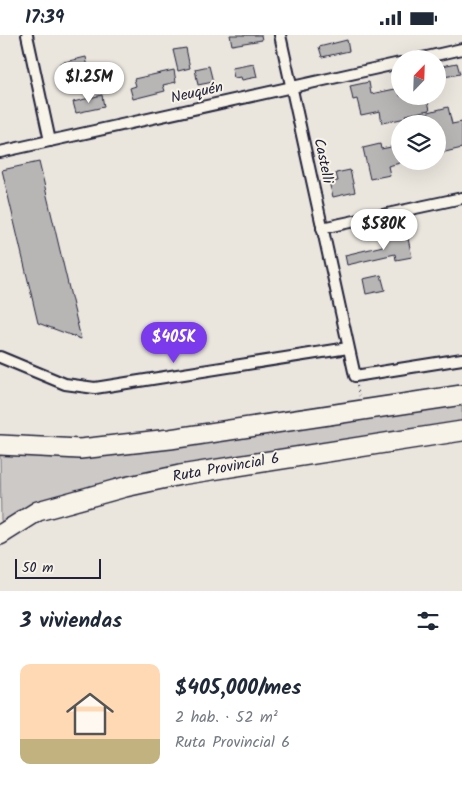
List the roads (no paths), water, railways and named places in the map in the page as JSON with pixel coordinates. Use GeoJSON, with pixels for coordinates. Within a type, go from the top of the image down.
{"type":"FeatureCollection","features":[{"type":"Feature","properties":{"kind":"highway"},"geometry":{"type":"LineString","coordinates":[[0,445],[80,449],[170,439],[462,395]]}},
{"type":"Feature","properties":{"kind":"highway","name":"Ruta Provincial 6"},"geometry":{"type":"LineString","coordinates":[[0,535],[8,528],[38,511],[125,487],[180,475],[462,431]]}},
{"type":"Feature","properties":{"kind":"street"},"geometry":{"type":"LineString","coordinates":[[27,35],[50,141]]}},
{"type":"Feature","properties":{"kind":"street","name":"Castelli"},"geometry":{"type":"LineString","coordinates":[[280,35],[355,376],[462,359]]}},
{"type":"Feature","properties":{"kind":"street"},"geometry":{"type":"LineString","coordinates":[[446,53],[462,49]]}},
{"type":"Feature","properties":{"kind":"street","name":"Neuquén"},"geometry":{"type":"LineString","coordinates":[[0,152],[391,65]]}},
{"type":"Feature","properties":{"kind":"street"},"geometry":{"type":"LineString","coordinates":[[322,228],[462,198]]}},
{"type":"Feature","properties":{"kind":"street"},"geometry":{"type":"LineString","coordinates":[[0,357],[65,384],[95,388],[348,348]]}}]}
